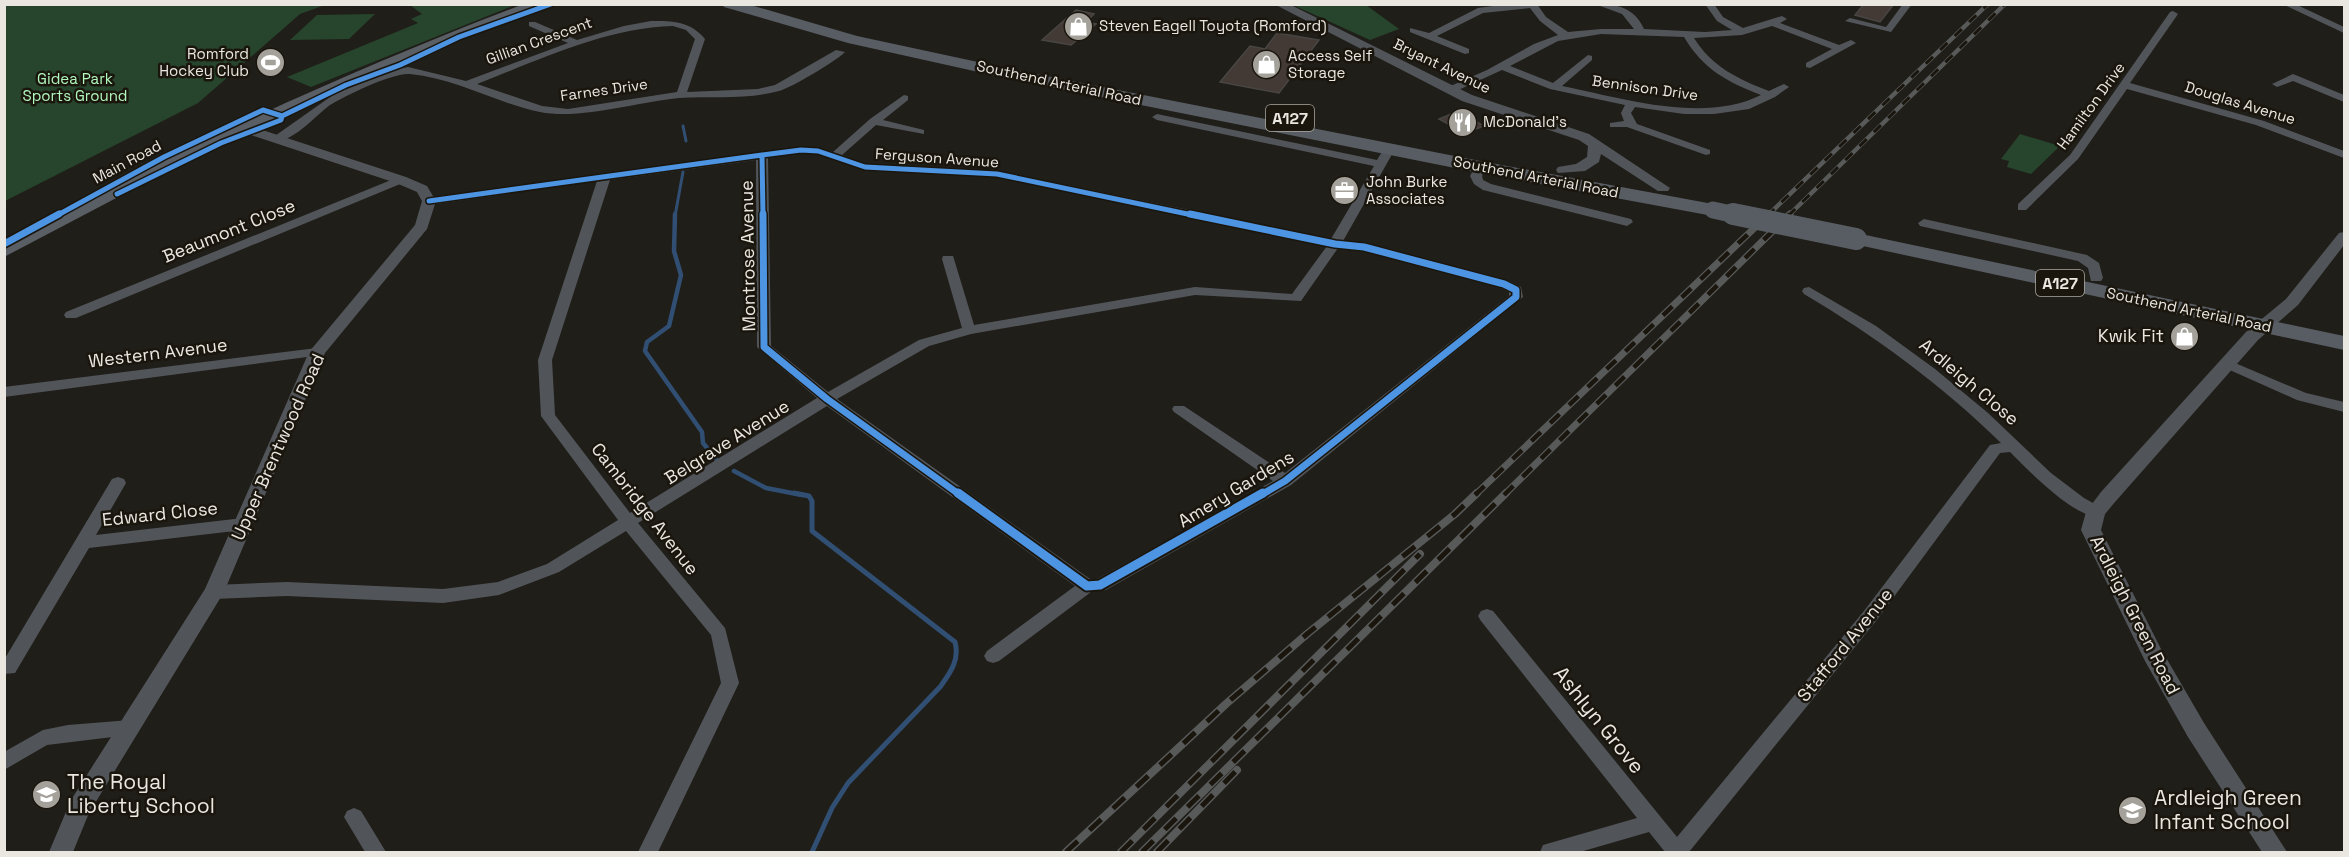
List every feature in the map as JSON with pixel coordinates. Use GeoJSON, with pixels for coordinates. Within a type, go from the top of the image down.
{"type":"FeatureCollection","features":[{"type":"Feature","properties":{"kind":"highway","name":"Southend Arterial Road"},"geometry":{"type":"LineString","coordinates":[[729,4],[1025,77],[1384,156],[1480,167],[1718,205],[2272,319],[2344,343]]}},
{"type":"Feature","properties":{"kind":"highway","name":"A127"},"geometry":{"type":"LineString","coordinates":[[760,6],[856,34]]}},
{"type":"Feature","properties":{"kind":"highway","name":"Southend Arterial Road"},"geometry":{"type":"LineString","coordinates":[[856,34],[1663,188],[1718,205]]}},
{"type":"Feature","properties":{"kind":"highway","name":"Southend Arterial Road"},"geometry":{"type":"LineString","coordinates":[[1861,234],[2145,287],[2177,299],[2249,315],[2344,327]]}},
{"type":"Feature","properties":{"kind":"highway","name":"A127"},"geometry":{"type":"LineString","coordinates":[[2272,319],[2344,336]]}},
{"type":"Feature","properties":{"kind":"main road","name":"Main Road"},"geometry":{"type":"LineString","coordinates":[[4,251],[102,196],[355,75],[538,4]]}},
{"type":"Feature","properties":{"kind":"street","name":"Bryant Avenue"},"geometry":{"type":"LineString","coordinates":[[1278,4],[1450,90],[1512,115],[1573,133],[1663,188]]}},
{"type":"Feature","properties":{"kind":"street"},"geometry":{"type":"LineString","coordinates":[[1599,4],[1630,14],[1635,18],[1641,33]]}},
{"type":"Feature","properties":{"kind":"street"},"geometry":{"type":"LineString","coordinates":[[1709,4],[1720,19],[1742,32]]}},
{"type":"Feature","properties":{"kind":"street"},"geometry":{"type":"LineString","coordinates":[[1850,21],[1888,30],[1908,4]]}},
{"type":"Feature","properties":{"kind":"street"},"geometry":{"type":"LineString","coordinates":[[2286,4],[2344,30]]}},
{"type":"Feature","properties":{"kind":"street"},"geometry":{"type":"LineString","coordinates":[[1430,36],[1480,10],[1532,5],[1544,19],[1567,36]]}},
{"type":"Feature","properties":{"kind":"street","name":"Hamilton Drive"},"geometry":{"type":"LineString","coordinates":[[2022,207],[2074,158],[2173,14]]}},
{"type":"Feature","properties":{"kind":"street"},"geometry":{"type":"LineString","coordinates":[[1450,90],[1501,66],[1543,42],[1567,36],[1610,32],[1688,36],[1729,35],[1777,21],[1840,49]]}},
{"type":"Feature","properties":{"kind":"street","name":"Gillian Crescent"},"geometry":{"type":"LineString","coordinates":[[467,84],[576,43],[639,23],[673,22],[690,26],[697,32],[700,39],[681,95]]}},
{"type":"Feature","properties":{"kind":"street"},"geometry":{"type":"LineString","coordinates":[[532,24],[576,43]]}},
{"type":"Feature","properties":{"kind":"street"},"geometry":{"type":"LineString","coordinates":[[1413,30],[1465,51]]}},
{"type":"Feature","properties":{"kind":"street"},"geometry":{"type":"LineString","coordinates":[[1688,36],[1705,63],[1713,69],[1732,80],[1772,95]]}},
{"type":"Feature","properties":{"kind":"street"},"geometry":{"type":"LineString","coordinates":[[1810,65],[1851,43]]}},
{"type":"Feature","properties":{"kind":"street"},"geometry":{"type":"LineString","coordinates":[[1434,51],[1449,45]]}},
{"type":"Feature","properties":{"kind":"street","name":"Farnes Drive"},"geometry":{"type":"LineString","coordinates":[[278,138],[296,128],[325,104],[393,73],[417,70],[552,112],[568,112],[681,95],[758,92],[778,88],[840,52]]}},
{"type":"Feature","properties":{"kind":"street"},"geometry":{"type":"LineString","coordinates":[[1554,87],[1588,58]]}},
{"type":"Feature","properties":{"kind":"street","name":"Bennison Drive"},"geometry":{"type":"LineString","coordinates":[[1501,66],[1554,87],[1670,109],[1714,111],[1745,107],[1784,87]]}},
{"type":"Feature","properties":{"kind":"street"},"geometry":{"type":"LineString","coordinates":[[2277,84],[2302,73],[2326,82]]}},
{"type":"Feature","properties":{"kind":"street"},"geometry":{"type":"LineString","coordinates":[[2293,77],[2344,99]]}},
{"type":"Feature","properties":{"kind":"street","name":"Douglas Avenue"},"geometry":{"type":"LineString","coordinates":[[2125,85],[2260,123],[2344,154]]}},
{"type":"Feature","properties":{"kind":"street"},"geometry":{"type":"LineString","coordinates":[[834,157],[904,98]]}},
{"type":"Feature","properties":{"kind":"street"},"geometry":{"type":"LineString","coordinates":[[1630,124],[1626,113],[1631,103]]}},
{"type":"Feature","properties":{"kind":"street"},"geometry":{"type":"LineString","coordinates":[[1157,117],[1384,156]]}},
{"type":"Feature","properties":{"kind":"street"},"geometry":{"type":"LineString","coordinates":[[874,121],[920,132]]}},
{"type":"Feature","properties":{"kind":"street"},"geometry":{"type":"LineString","coordinates":[[1614,125],[1630,124],[1683,148],[1706,152]]}},
{"type":"Feature","properties":{"kind":"street"},"geometry":{"type":"LineString","coordinates":[[242,128],[401,180],[422,189],[429,201]]}},
{"type":"Feature","properties":{"kind":"street"},"geometry":{"type":"LineString","coordinates":[[1563,170],[1588,165],[1594,159],[1595,145]]}},
{"type":"Feature","properties":{"kind":"street","name":"Ferguson Avenue"},"geometry":{"type":"LineString","coordinates":[[429,201],[801,150],[818,152],[865,167],[997,174],[1335,244]]}},
{"type":"Feature","properties":{"kind":"street","name":"Montrose Avenue"},"geometry":{"type":"LineString","coordinates":[[762,155],[764,347],[827,399]]}},
{"type":"Feature","properties":{"kind":"street","name":"Belgrave Avenue"},"geometry":{"type":"LineString","coordinates":[[214,592],[287,589],[443,596],[499,588],[553,568],[827,399],[924,343],[969,330],[1195,291],[1296,298],[1335,244],[1384,156]]}},
{"type":"Feature","properties":{"kind":"street"},"geometry":{"type":"LineString","coordinates":[[1480,167],[1476,176],[1478,182],[1487,187],[1627,222]]}},
{"type":"Feature","properties":{"kind":"street","name":"Cambridge Avenue"},"geometry":{"type":"LineString","coordinates":[[605,176],[546,360],[549,416],[627,521],[719,633],[730,683],[648,852]]}},
{"type":"Feature","properties":{"kind":"street","name":"Beaumont Close"},"geometry":{"type":"LineString","coordinates":[[71,315],[401,180]]}},
{"type":"Feature","properties":{"kind":"street","name":"Upper Brentwood Road"},"geometry":{"type":"LineString","coordinates":[[61,852],[79,808],[214,592],[317,352],[422,226],[429,201]]}},
{"type":"Feature","properties":{"kind":"street","name":"Southend Arterial Road"},"geometry":{"type":"LineString","coordinates":[[1924,223],[2082,258],[2094,266],[2096,278]]}},
{"type":"Feature","properties":{"kind":"street","name":"Ardleigh Green Road"},"geometry":{"type":"LineString","coordinates":[[2275,852],[2196,730],[2122,595],[2091,530],[2096,512],[2169,427],[2272,319],[2292,302],[2344,236]]}},
{"type":"Feature","properties":{"kind":"street","name":"Amery Gardens"},"geometry":{"type":"LineString","coordinates":[[993,656],[1087,586],[1100,585],[1285,481],[1516,297],[1516,290],[1504,284],[1364,247],[1335,244]]}},
{"type":"Feature","properties":{"kind":"street"},"geometry":{"type":"LineString","coordinates":[[948,259],[969,330]]}},
{"type":"Feature","properties":{"kind":"street","name":"Ardleigh Close"},"geometry":{"type":"LineString","coordinates":[[1809,291],[1875,333],[1932,375],[2071,498],[2096,512]]}},
{"type":"Feature","properties":{"kind":"street","name":"Western Avenue"},"geometry":{"type":"LineString","coordinates":[[4,392],[317,352]]}},
{"type":"Feature","properties":{"kind":"street"},"geometry":{"type":"LineString","coordinates":[[2228,364],[2302,397],[2344,407]]}},
{"type":"Feature","properties":{"kind":"street"},"geometry":{"type":"LineString","coordinates":[[827,399],[1087,586]]}},
{"type":"Feature","properties":{"kind":"street"},"geometry":{"type":"LineString","coordinates":[[1179,409],[1285,481]]}},
{"type":"Feature","properties":{"kind":"street","name":"Stafford Avenue"},"geometry":{"type":"LineString","coordinates":[[1677,852],[1870,616],[1995,449],[2014,446]]}},
{"type":"Feature","properties":{"kind":"street"},"geometry":{"type":"LineString","coordinates":[[84,543],[118,483]]}},
{"type":"Feature","properties":{"kind":"street","name":"Edward Close"},"geometry":{"type":"LineString","coordinates":[[9,668],[84,543],[243,524]]}},
{"type":"Feature","properties":{"kind":"street","name":"Ashlyn Grove"},"geometry":{"type":"LineString","coordinates":[[1487,616],[1677,852]]}},
{"type":"Feature","properties":{"kind":"street"},"geometry":{"type":"LineString","coordinates":[[4,762],[43,738],[68,733],[130,728]]}},
{"type":"Feature","properties":{"kind":"street"},"geometry":{"type":"LineString","coordinates":[[354,817],[376,852]]}},
{"type":"Feature","properties":{"kind":"street"},"geometry":{"type":"LineString","coordinates":[[1550,852],[1653,822]]}},
{"type":"Feature","properties":{"kind":"green space","name":"Gidea Park Sports Ground"},"geometry":{"type":"Polygon","coordinates":[[[5,4],[325,5],[300,14],[198,103],[5,201],[5,4]]]}},
{"type":"Feature","properties":{"kind":"green space"},"geometry":{"type":"Polygon","coordinates":[[[410,5],[515,5],[311,87],[287,77],[418,23],[411,19],[422,14],[410,5]]]}},
{"type":"Feature","properties":{"kind":"green space"},"geometry":{"type":"Polygon","coordinates":[[[1293,5],[1366,5],[1399,29],[1370,40],[1293,5]]]}},
{"type":"Feature","properties":{"kind":"green space"},"geometry":{"type":"Polygon","coordinates":[[[375,14],[349,39],[290,40],[317,15],[375,14]]]}},
{"type":"Feature","properties":{"kind":"green space"},"geometry":{"type":"Polygon","coordinates":[[[2020,134],[2060,146],[2031,174],[2007,167],[2009,161],[2001,159],[2020,134]]]}},
{"type":"Feature","properties":{"kind":"building"},"geometry":{"type":"Polygon","coordinates":[[[1864,4],[1894,4],[1880,22],[1855,15],[1864,4]]]}},
{"type":"Feature","properties":{"kind":"building","name":"Steven Eagell Toyota (Romford)"},"geometry":{"type":"Polygon","coordinates":[[[1076,10],[1094,14],[1086,22],[1096,24],[1071,45],[1042,40],[1076,10]]]}},
{"type":"Feature","properties":{"kind":"building","name":"Access Self Storage"},"geometry":{"type":"Polygon","coordinates":[[[1277,33],[1319,40],[1279,93],[1220,82],[1250,46],[1265,49],[1277,33]]]}},
{"type":"Feature","properties":{"kind":"building","name":"McDonald's"},"geometry":{"type":"Polygon","coordinates":[[[1458,111],[1484,126],[1465,133],[1439,119],[1458,111]]]}},
{"type":"Feature","properties":{"kind":"waterway"},"geometry":{"type":"LineString","coordinates":[[683,126],[686,141]]}},
{"type":"Feature","properties":{"kind":"waterway"},"geometry":{"type":"LineString","coordinates":[[675,216],[683,172]]}},
{"type":"Feature","properties":{"kind":"waterway"},"geometry":{"type":"LineString","coordinates":[[675,214],[674,251],[681,275],[669,326],[647,342],[645,351],[702,432],[703,443],[716,459]]}},
{"type":"Feature","properties":{"kind":"waterway"},"geometry":{"type":"LineString","coordinates":[[734,471],[766,488],[802,495]]}},
{"type":"Feature","properties":{"kind":"waterway"},"geometry":{"type":"LineString","coordinates":[[794,493],[809,496],[812,501],[812,531],[955,642],[956,649],[953,666],[940,687],[848,783],[832,808],[812,852]]}},
{"type":"Feature","properties":{"kind":"railway"},"geometry":{"type":"LineString","coordinates":[[1767,216],[1988,4]]}},
{"type":"Feature","properties":{"kind":"railway"},"geometry":{"type":"LineString","coordinates":[[1788,216],[2005,4]]}},
{"type":"Feature","properties":{"kind":"railway"},"geometry":{"type":"LineString","coordinates":[[1475,495],[1769,214]]}},
{"type":"Feature","properties":{"kind":"railway"},"geometry":{"type":"LineString","coordinates":[[1504,495],[1790,214]]}},
{"type":"Feature","properties":{"kind":"railway"},"geometry":{"type":"LineString","coordinates":[[1066,852],[1227,703],[1307,634],[1455,514],[1477,493]]}},
{"type":"Feature","properties":{"kind":"railway"},"geometry":{"type":"LineString","coordinates":[[1142,852],[1506,493]]}},
{"type":"Feature","properties":{"kind":"railway"},"geometry":{"type":"LineString","coordinates":[[1121,852],[1420,554]]}},
{"type":"Feature","properties":{"kind":"railway"},"geometry":{"type":"LineString","coordinates":[[1157,852],[1237,770]]}},
{"type":"Feature","properties":{"kind":"cycle path"},"geometry":{"type":"LineString","coordinates":[[4,244],[164,157],[263,110],[282,116],[346,85],[400,65],[459,37],[551,4]]}},
{"type":"Feature","properties":{"kind":"cycle path"},"geometry":{"type":"LineString","coordinates":[[117,194],[221,143],[281,120],[282,116]]}},
{"type":"Feature","properties":{"kind":"cycle path"},"geometry":{"type":"LineString","coordinates":[[429,201],[801,150],[818,151],[865,167],[997,174],[1335,244],[1364,247],[1504,284],[1516,290],[1516,297],[1285,481],[1100,585],[1087,586],[827,399],[764,347],[762,155]]}},
{"type":"Feature","properties":{"kind":"place","name":"Steven Eagell Toyota (Romford)"},"geometry":{"type":"Point","coordinates":[1078,26]}},
{"type":"Feature","properties":{"kind":"place","name":"Romford Hockey Club"},"geometry":{"type":"Point","coordinates":[270,63]}},
{"type":"Feature","properties":{"kind":"place","name":"Access Self Storage"},"geometry":{"type":"Point","coordinates":[1267,65]}},
{"type":"Feature","properties":{"kind":"place","name":"McDonald's"},"geometry":{"type":"Point","coordinates":[1462,122]}},
{"type":"Feature","properties":{"kind":"place","name":"John Burke Associates"},"geometry":{"type":"Point","coordinates":[1345,191]}},
{"type":"Feature","properties":{"kind":"place","name":"Kwik Fit"},"geometry":{"type":"Point","coordinates":[2185,336]}},
{"type":"Feature","properties":{"kind":"place","name":"The Royal Liberty School"},"geometry":{"type":"Point","coordinates":[46,794]}},
{"type":"Feature","properties":{"kind":"place","name":"Ardleigh Green Infant School"},"geometry":{"type":"Point","coordinates":[2133,810]}}]}
